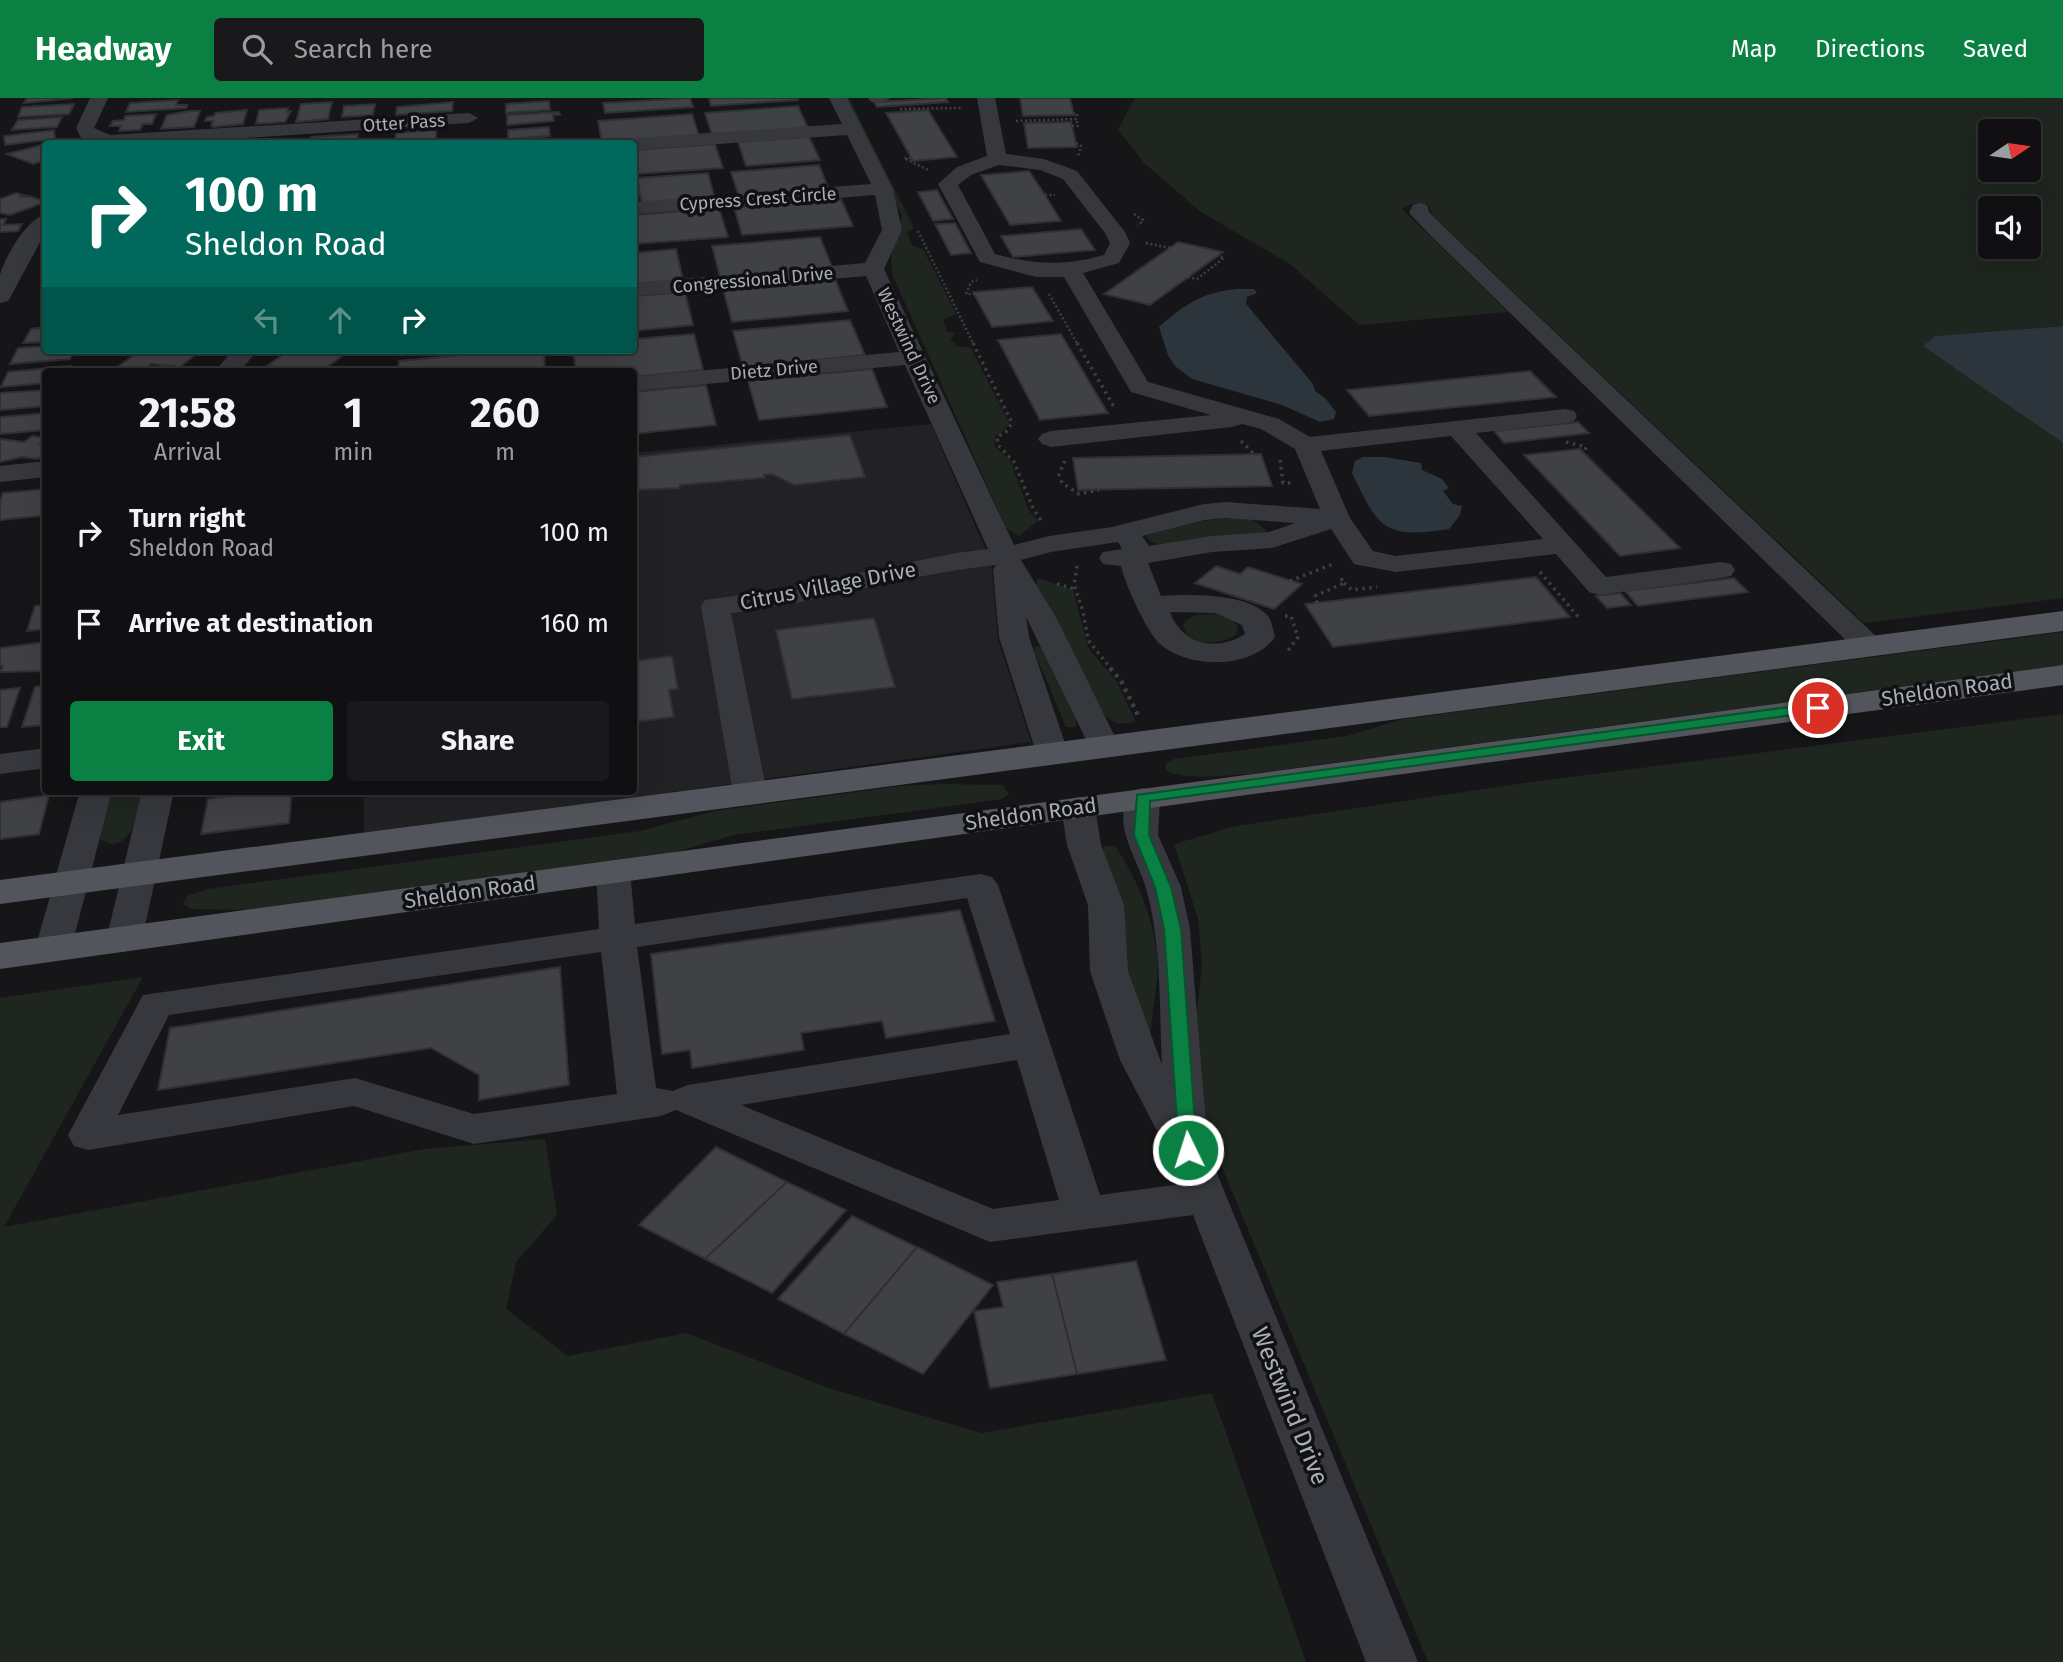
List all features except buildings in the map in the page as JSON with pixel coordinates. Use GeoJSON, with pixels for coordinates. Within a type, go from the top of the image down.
{"type":"FeatureCollection","features":[{"type":"Feature","properties":{"kind":"main road"},"geometry":{"type":"LineString","coordinates":[[0,892],[2063,621]]}},
{"type":"Feature","properties":{"kind":"main road","name":"Sheldon Road"},"geometry":{"type":"LineString","coordinates":[[0,956],[1143,798],[2063,675]]}},
{"type":"Feature","properties":{"kind":"main road"},"geometry":{"type":"LineString","coordinates":[[1078,807],[1105,779],[1124,767],[1280,724]]}},
{"type":"Feature","properties":{"kind":"main road"},"geometry":{"type":"LineString","coordinates":[[955,824],[1060,788],[1093,763],[1103,745]]}},
{"type":"Feature","properties":{"kind":"street","name":"Otter Pass"},"geometry":{"type":"LineString","coordinates":[[99,98],[85,128],[87,134],[106,140]]}},
{"type":"Feature","properties":{"kind":"street","name":"Otter Pass"},"geometry":{"type":"LineString","coordinates":[[164,140],[275,138],[469,124],[470,98]]}},
{"type":"Feature","properties":{"kind":"street","name":"Westwind Drive"},"geometry":{"type":"LineString","coordinates":[[838,98],[883,189],[892,230],[873,269],[1005,556],[1042,619],[1103,745]]}},
{"type":"Feature","properties":{"kind":"street"},"geometry":{"type":"LineString","coordinates":[[986,98],[997,159]]}},
{"type":"Feature","properties":{"kind":"street"},"geometry":{"type":"LineString","coordinates":[[637,144],[854,129]]}},
{"type":"Feature","properties":{"kind":"street"},"geometry":{"type":"LineString","coordinates":[[997,159],[1044,165],[1070,175],[1096,211],[1115,232],[1120,243],[1112,259],[1071,271],[1028,271],[987,258],[948,184],[964,172],[997,159]]}},
{"type":"Feature","properties":{"kind":"street","name":"Cypress Crest Circle"},"geometry":{"type":"LineString","coordinates":[[637,208],[883,189]]}},
{"type":"Feature","properties":{"kind":"street"},"geometry":{"type":"LineString","coordinates":[[1420,209],[1419,213],[1437,231],[1870,646]]}},
{"type":"Feature","properties":{"kind":"street"},"geometry":{"type":"LineString","coordinates":[[1096,211],[1130,217],[1131,225],[1115,232]]}},
{"type":"Feature","properties":{"kind":"street"},"geometry":{"type":"LineString","coordinates":[[0,296],[33,232],[42,224]]}},
{"type":"Feature","properties":{"kind":"street","name":"Congressional Drive"},"geometry":{"type":"LineString","coordinates":[[637,290],[873,269]]}},
{"type":"Feature","properties":{"kind":"street"},"geometry":{"type":"LineString","coordinates":[[1071,271],[1139,387],[1246,430]]}},
{"type":"Feature","properties":{"kind":"street"},"geometry":{"type":"LineString","coordinates":[[229,368],[242,354]]}},
{"type":"Feature","properties":{"kind":"street","name":"Dietz Drive"},"geometry":{"type":"LineString","coordinates":[[637,384],[915,357]]}},
{"type":"Feature","properties":{"kind":"street"},"geometry":{"type":"LineString","coordinates":[[1059,447],[1246,430],[1270,424],[1306,445],[1565,416]]}},
{"type":"Feature","properties":{"kind":"street"},"geometry":{"type":"LineString","coordinates":[[1457,428],[1599,586],[1721,570]]}},
{"type":"Feature","properties":{"kind":"street"},"geometry":{"type":"LineString","coordinates":[[1306,445],[1337,518],[1364,558],[1396,564],[1563,545]]}},
{"type":"Feature","properties":{"kind":"street"},"geometry":{"type":"LineString","coordinates":[[0,474],[42,469]]}},
{"type":"Feature","properties":{"kind":"street","name":"Citrus Village Drive"},"geometry":{"type":"LineString","coordinates":[[750,793],[715,607],[784,598],[957,561],[1005,556],[1046,559],[1129,544],[1204,512],[1337,518]]}},
{"type":"Feature","properties":{"kind":"street"},"geometry":{"type":"LineString","coordinates":[[1260,513],[1270,520],[1277,538]]}},
{"type":"Feature","properties":{"kind":"street","name":"Citrus Village Drive"},"geometry":{"type":"LineString","coordinates":[[1129,544],[1168,553],[1229,556],[1257,550],[1277,538],[1337,518]]}},
{"type":"Feature","properties":{"kind":"street"},"geometry":{"type":"LineString","coordinates":[[1129,544],[1142,589],[1153,604]]}},
{"type":"Feature","properties":{"kind":"street","name":"Westwind Drive"},"geometry":{"type":"LineString","coordinates":[[1005,556],[1014,637],[1052,752]]}},
{"type":"Feature","properties":{"kind":"street"},"geometry":{"type":"LineString","coordinates":[[0,764],[42,759]]}},
{"type":"Feature","properties":{"kind":"street"},"geometry":{"type":"LineString","coordinates":[[53,949],[95,795]]}},
{"type":"Feature","properties":{"kind":"street"},"geometry":{"type":"LineString","coordinates":[[124,940],[157,795]]}},
{"type":"Feature","properties":{"kind":"street","name":"Westwind Drive"},"geometry":{"type":"LineString","coordinates":[[1143,798],[1141,835],[1163,887],[1172,929],[1188,1150]]}},
{"type":"Feature","properties":{"kind":"street","name":"Westwind Drive"},"geometry":{"type":"LineString","coordinates":[[1078,807],[1084,845],[1107,905],[1109,971],[1140,1060],[1188,1150],[1392,1662]]}},
{"type":"Feature","properties":{"kind":"street"},"geometry":{"type":"LineString","coordinates":[[613,872],[638,1105]]}},
{"type":"Feature","properties":{"kind":"street"},"geometry":{"type":"LineString","coordinates":[[1032,1044],[688,1099],[474,1129],[355,1092],[88,1135],[156,1004],[980,885],[1032,1044],[1084,1213]]}},
{"type":"Feature","properties":{"kind":"street"},"geometry":{"type":"LineString","coordinates":[[688,1099],[990,1226],[1205,1197]]}},
{"type":"Feature","properties":{"kind":"path"},"geometry":{"type":"LineString","coordinates":[[885,102],[962,108]]}},
{"type":"Feature","properties":{"kind":"path"},"geometry":{"type":"LineString","coordinates":[[1072,126],[1078,126],[1077,114],[1073,113]]}},
{"type":"Feature","properties":{"kind":"path"},"geometry":{"type":"LineString","coordinates":[[1013,121],[1076,119]]}},
{"type":"Feature","properties":{"kind":"path"},"geometry":{"type":"LineString","coordinates":[[911,158],[904,158],[931,172]]}},
{"type":"Feature","properties":{"kind":"path"},"geometry":{"type":"LineString","coordinates":[[912,220],[1012,423],[997,437],[999,449],[1014,461],[1032,509],[1050,527]]}},
{"type":"Feature","properties":{"kind":"path"},"geometry":{"type":"LineString","coordinates":[[1146,243],[1170,248]]}},
{"type":"Feature","properties":{"kind":"path"},"geometry":{"type":"LineString","coordinates":[[1188,277],[1197,279],[1224,258],[1217,256]]}},
{"type":"Feature","properties":{"kind":"path"},"geometry":{"type":"LineString","coordinates":[[975,294],[965,294],[971,282],[979,279]]}},
{"type":"Feature","properties":{"kind":"path"},"geometry":{"type":"LineString","coordinates":[[1044,284],[1115,406],[1106,410]]}},
{"type":"Feature","properties":{"kind":"path"},"geometry":{"type":"LineString","coordinates":[[1559,441],[1586,447],[1584,453]]}},
{"type":"Feature","properties":{"kind":"path"},"geometry":{"type":"LineString","coordinates":[[1059,447],[1059,474],[1062,483],[1079,494],[1099,490]]}},
{"type":"Feature","properties":{"kind":"path"},"geometry":{"type":"LineString","coordinates":[[1279,455],[1283,483],[1302,484]]}},
{"type":"Feature","properties":{"kind":"path"},"geometry":{"type":"LineString","coordinates":[[1290,581],[1307,577],[1316,568],[1333,564]]}},
{"type":"Feature","properties":{"kind":"path"},"geometry":{"type":"LineString","coordinates":[[1088,565],[1076,566],[1074,585],[1083,611],[1088,640],[1121,681],[1142,723]]}},
{"type":"Feature","properties":{"kind":"shaded area"},"geometry":{"type":"Polygon","coordinates":[[[845,98],[849,98],[914,228],[907,232],[913,246],[923,249],[956,314],[943,320],[947,332],[956,333],[950,339],[957,346],[971,348],[1009,423],[1005,430],[995,436],[994,446],[1010,460],[1029,511],[1038,521],[1019,536],[1006,528],[892,274],[891,256],[902,216],[845,98]]]}},
{"type":"Feature","properties":{"kind":"shaded area"},"geometry":{"type":"Polygon","coordinates":[[[1135,98],[2063,98],[2063,326],[1935,336],[1924,346],[2063,443],[2063,598],[1864,623],[1433,216],[1428,204],[1408,205],[1402,209],[1508,312],[1359,325],[1290,264],[1201,212],[1144,163],[1118,129],[1135,98]]]}},
{"type":"Feature","properties":{"kind":"shaded area"},"geometry":{"type":"Polygon","coordinates":[[[1237,289],[1254,289],[1257,293],[1247,297],[1246,304],[1313,384],[1315,391],[1325,398],[1336,412],[1334,419],[1320,422],[1282,405],[1192,379],[1175,366],[1168,355],[1159,327],[1195,300],[1237,289]]]}},
{"type":"Feature","properties":{"kind":"shaded area"},"geometry":{"type":"Polygon","coordinates":[[[2063,326],[2063,443],[1923,346],[1935,336],[2063,326]]]}},
{"type":"Feature","properties":{"kind":"shaded area"},"geometry":{"type":"Polygon","coordinates":[[[931,424],[991,562],[998,639],[1031,742],[364,835],[364,795],[637,795],[637,453],[931,424]]]}},
{"type":"Feature","properties":{"kind":"shaded area"},"geometry":{"type":"Polygon","coordinates":[[[1363,457],[1385,457],[1421,463],[1422,470],[1442,479],[1449,488],[1443,491],[1453,504],[1462,506],[1460,515],[1449,529],[1410,532],[1386,526],[1369,507],[1352,473],[1355,461],[1363,457]]]}},
{"type":"Feature","properties":{"kind":"shaded area"},"geometry":{"type":"Polygon","coordinates":[[[1244,517],[1255,521],[1267,531],[1265,534],[1163,546],[1148,540],[1147,535],[1189,522],[1244,517]]]}},
{"type":"Feature","properties":{"kind":"shaded area"},"geometry":{"type":"Polygon","coordinates":[[[1038,578],[1073,590],[1088,648],[1117,682],[1136,722],[1118,724],[1104,715],[1036,585],[1038,578]]]}},
{"type":"Feature","properties":{"kind":"shaded area"},"geometry":{"type":"Polygon","coordinates":[[[1216,614],[1232,620],[1238,626],[1236,634],[1223,641],[1206,642],[1198,641],[1186,632],[1183,625],[1186,620],[1197,615],[1216,614]]]}},
{"type":"Feature","properties":{"kind":"shaded area"},"geometry":{"type":"Polygon","coordinates":[[[2063,632],[2063,665],[1250,774],[1194,776],[1165,770],[1166,763],[1174,759],[1347,736],[1403,719],[2063,632]]]}},
{"type":"Feature","properties":{"kind":"shaded area"},"geometry":{"type":"Polygon","coordinates":[[[1040,646],[1077,727],[1066,727],[1034,651],[1035,647],[1040,646]]]}},
{"type":"Feature","properties":{"kind":"shaded area"},"geometry":{"type":"Polygon","coordinates":[[[2063,714],[2063,1662],[1428,1662],[1197,1107],[1192,1061],[1202,963],[1198,919],[1174,844],[1236,826],[1531,782],[2063,714]]]}},
{"type":"Feature","properties":{"kind":"shaded area"},"geometry":{"type":"Polygon","coordinates":[[[1003,785],[1009,794],[1003,799],[734,835],[665,855],[249,910],[191,909],[183,904],[187,896],[208,889],[640,831],[714,811],[901,786],[1003,785]]]}},
{"type":"Feature","properties":{"kind":"shaded area"},"geometry":{"type":"Polygon","coordinates":[[[109,795],[142,795],[136,820],[126,838],[119,843],[100,839],[109,795]]]}},
{"type":"Feature","properties":{"kind":"shaded area"},"geometry":{"type":"Polygon","coordinates":[[[1104,846],[1115,846],[1123,858],[1143,898],[1152,927],[1157,966],[1149,1041],[1135,1017],[1102,852],[1104,846]]]}},
{"type":"Feature","properties":{"kind":"shaded area"},"geometry":{"type":"Polygon","coordinates":[[[143,977],[4,1227],[425,1149],[545,1139],[557,1215],[516,1262],[506,1309],[568,1356],[686,1333],[831,1389],[982,1433],[1212,1393],[1306,1662],[0,1662],[0,998],[143,977]]]}},
{"type":"Feature","properties":{"kind":"route"},"geometry":{"type":"LineString","coordinates":[[1188,1150],[1172,929],[1163,887],[1141,835],[1143,798],[1818,708]]}}]}
